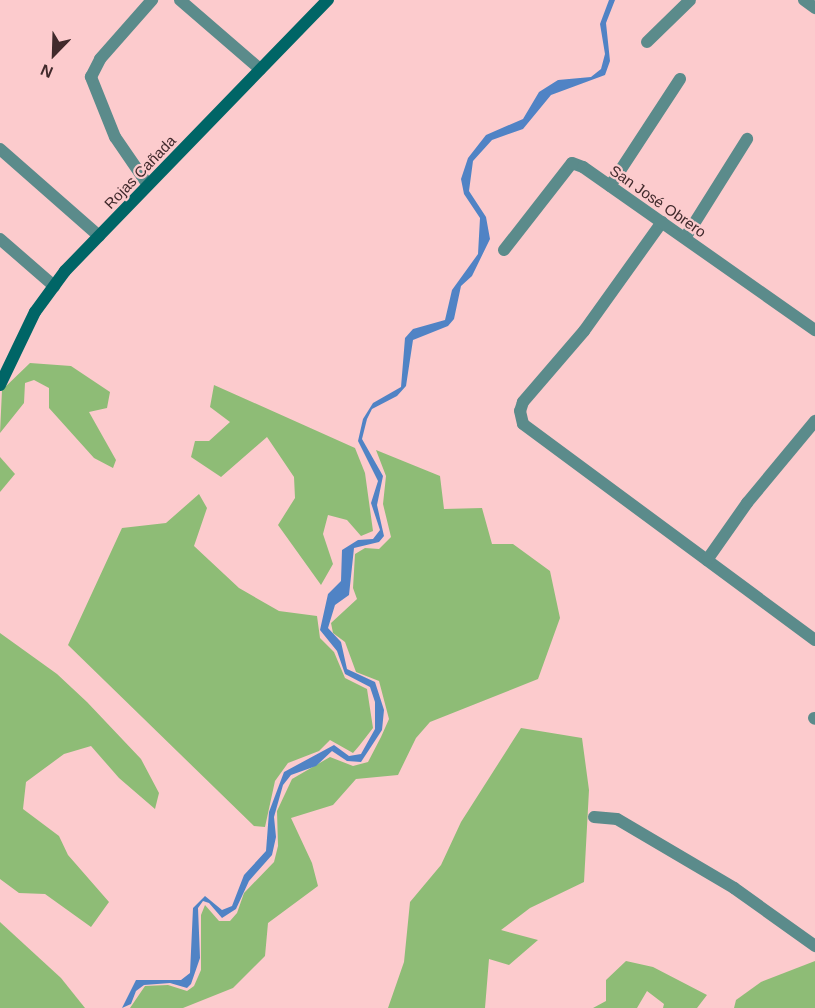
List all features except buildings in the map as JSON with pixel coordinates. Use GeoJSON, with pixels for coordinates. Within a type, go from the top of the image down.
{"type":"FeatureCollection","features":[{"type":"Feature","properties":{"kind":"main road","name":"Rojas Cañada"},"geometry":{"type":"LineString","coordinates":[[0,385],[35,312],[54,286],[99,236],[328,0]]}},
{"type":"Feature","properties":{"kind":"street"},"geometry":{"type":"LineString","coordinates":[[148,185],[115,137],[91,77],[100,59],[152,0]]}},
{"type":"Feature","properties":{"kind":"street"},"geometry":{"type":"LineString","coordinates":[[180,0],[260,69]]}},
{"type":"Feature","properties":{"kind":"street"},"geometry":{"type":"LineString","coordinates":[[647,42],[690,0]]}},
{"type":"Feature","properties":{"kind":"street"},"geometry":{"type":"LineString","coordinates":[[804,0],[815,8]]}},
{"type":"Feature","properties":{"kind":"street"},"geometry":{"type":"LineString","coordinates":[[610,186],[681,79]]}},
{"type":"Feature","properties":{"kind":"street"},"geometry":{"type":"LineString","coordinates":[[684,238],[747,139]]}},
{"type":"Feature","properties":{"kind":"street"},"geometry":{"type":"LineString","coordinates":[[0,149],[99,236]]}},
{"type":"Feature","properties":{"kind":"street","name":"San José Obrero"},"geometry":{"type":"LineString","coordinates":[[504,250],[572,163],[610,186],[815,330]]}},
{"type":"Feature","properties":{"kind":"street"},"geometry":{"type":"LineString","coordinates":[[662,222],[584,331],[523,402],[520,411],[523,424],[815,640]]}},
{"type":"Feature","properties":{"kind":"street"},"geometry":{"type":"LineString","coordinates":[[0,239],[54,286]]}},
{"type":"Feature","properties":{"kind":"street"},"geometry":{"type":"LineString","coordinates":[[707,560],[747,503],[815,421]]}},
{"type":"Feature","properties":{"kind":"street"},"geometry":{"type":"LineString","coordinates":[[594,817],[617,819],[734,888],[815,946]]}},
{"type":"Feature","properties":{"kind":"green space"},"geometry":{"type":"Polygon","coordinates":[[[30,363],[71,366],[110,392],[107,408],[89,412],[116,460],[113,468],[94,458],[49,408],[49,388],[34,380],[25,383],[24,403],[0,433],[2,390],[30,363]]]}},
{"type":"Feature","properties":{"kind":"green space"},"geometry":{"type":"Polygon","coordinates":[[[214,385],[355,448],[365,473],[373,531],[361,536],[347,520],[328,515],[323,534],[333,564],[321,585],[278,525],[295,498],[294,477],[267,437],[221,477],[191,457],[195,441],[209,441],[230,422],[210,407],[214,385]]]}},
{"type":"Feature","properties":{"kind":"green space"},"geometry":{"type":"Polygon","coordinates":[[[376,450],[440,476],[444,509],[482,508],[492,544],[513,544],[550,571],[560,618],[538,679],[430,722],[416,738],[398,775],[356,779],[333,805],[291,818],[312,863],[318,886],[268,923],[265,956],[233,988],[183,1008],[130,1008],[145,986],[168,985],[187,991],[194,986],[201,970],[201,915],[205,905],[219,921],[230,921],[237,913],[244,893],[274,862],[278,846],[277,811],[292,779],[330,757],[353,766],[368,762],[389,719],[379,681],[356,672],[345,642],[333,633],[331,623],[357,599],[353,588],[355,554],[365,548],[379,549],[391,537],[383,504],[386,476],[376,450]]]}},
{"type":"Feature","properties":{"kind":"green space"},"geometry":{"type":"Polygon","coordinates":[[[0,457],[15,474],[0,492],[0,457]]]}},
{"type":"Feature","properties":{"kind":"green space"},"geometry":{"type":"Polygon","coordinates":[[[199,494],[207,508],[194,546],[239,588],[279,611],[317,616],[320,638],[334,652],[345,678],[367,689],[373,728],[353,753],[330,740],[319,751],[288,763],[275,781],[265,827],[254,826],[68,645],[122,528],[166,523],[199,494]]]}},
{"type":"Feature","properties":{"kind":"green space"},"geometry":{"type":"Polygon","coordinates":[[[0,633],[57,674],[87,702],[141,759],[159,793],[155,809],[119,778],[91,746],[64,754],[26,782],[23,809],[59,836],[68,855],[109,902],[91,927],[45,894],[19,893],[0,879],[0,633]]]}},
{"type":"Feature","properties":{"kind":"green space"},"geometry":{"type":"Polygon","coordinates":[[[521,728],[582,738],[589,790],[584,882],[530,908],[501,930],[538,940],[509,965],[489,959],[485,1008],[388,1008],[404,962],[410,902],[441,865],[461,822],[521,728]]]}},
{"type":"Feature","properties":{"kind":"green space"},"geometry":{"type":"Polygon","coordinates":[[[0,922],[61,978],[85,1008],[0,1008],[0,922]]]}},
{"type":"Feature","properties":{"kind":"green space"},"geometry":{"type":"Polygon","coordinates":[[[626,961],[653,967],[707,995],[697,1008],[663,1008],[664,1004],[647,991],[637,1008],[593,1008],[606,1001],[606,980],[626,961]]]}},
{"type":"Feature","properties":{"kind":"green space"},"geometry":{"type":"Polygon","coordinates":[[[815,961],[815,1008],[734,1008],[736,1000],[761,982],[815,961]]]}},
{"type":"Feature","properties":{"kind":"water"},"geometry":{"type":"Polygon","coordinates":[[[609,0],[615,0],[606,23],[610,61],[605,75],[551,95],[523,129],[492,140],[473,161],[469,191],[486,217],[490,239],[472,276],[461,286],[454,319],[448,326],[413,340],[406,386],[397,396],[372,409],[367,419],[362,439],[383,476],[377,505],[384,536],[379,542],[354,548],[349,595],[335,605],[328,628],[341,642],[347,669],[375,682],[384,710],[382,730],[361,762],[347,761],[332,751],[316,766],[291,775],[283,785],[274,817],[276,837],[272,855],[249,881],[236,909],[222,918],[209,903],[203,901],[198,908],[200,958],[191,984],[187,988],[170,983],[144,985],[136,991],[131,1004],[122,1008],[136,980],[181,980],[190,973],[193,908],[205,896],[222,910],[232,906],[244,875],[266,851],[269,812],[284,772],[334,745],[349,756],[361,754],[375,729],[375,702],[370,687],[345,674],[337,651],[320,630],[328,594],[341,581],[342,550],[358,540],[373,539],[380,530],[371,503],[378,481],[358,441],[363,419],[373,403],[401,387],[405,338],[413,329],[445,320],[452,290],[478,254],[480,218],[464,194],[461,179],[468,158],[486,135],[523,119],[539,92],[558,80],[591,77],[601,69],[605,54],[600,24],[609,0]]]}}]}
